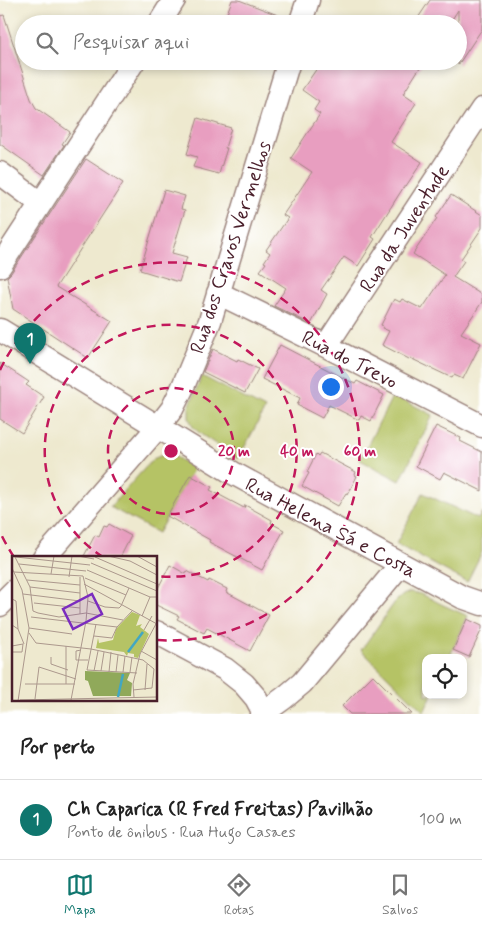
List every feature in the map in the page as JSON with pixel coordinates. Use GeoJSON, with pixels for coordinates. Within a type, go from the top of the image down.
{"type":"FeatureCollection","features":[{"type":"Feature","properties":{"kind":"street"},"geometry":{"type":"LineString","coordinates":[[164,15],[174,0]]}},
{"type":"Feature","properties":{"kind":"street"},"geometry":{"type":"LineString","coordinates":[[303,15],[308,0]]}},
{"type":"Feature","properties":{"kind":"street"},"geometry":{"type":"LineString","coordinates":[[0,266],[128,70]]}},
{"type":"Feature","properties":{"kind":"street","name":"Rua dos Cravos Vermelhos"},"geometry":{"type":"LineString","coordinates":[[46,556],[158,427],[172,409],[182,389],[210,321],[286,70]]}},
{"type":"Feature","properties":{"kind":"street","name":"Rua da Juventude"},"geometry":{"type":"LineString","coordinates":[[326,346],[482,109]]}},
{"type":"Feature","properties":{"kind":"street"},"geometry":{"type":"LineString","coordinates":[[0,174],[40,203]]}},
{"type":"Feature","properties":{"kind":"street","name":"Rua do Trevo"},"geometry":{"type":"LineString","coordinates":[[218,293],[479,418]]}},
{"type":"Feature","properties":{"kind":"street","name":"Rua Helena Sá e Costa"},"geometry":{"type":"LineString","coordinates":[[0,330],[233,473],[462,597],[482,604]]}},
{"type":"Feature","properties":{"kind":"street"},"geometry":{"type":"LineString","coordinates":[[158,633],[225,669],[244,684],[256,698],[263,713],[302,682],[401,564]]}},
{"type":"Feature","properties":{"kind":"street"},"geometry":{"type":"LineString","coordinates":[[0,605],[12,592]]}},
{"type":"Feature","properties":{"kind":"green space"},"geometry":{"type":"Polygon","coordinates":[[[202,376],[265,409],[238,459],[202,435],[193,427],[189,418],[189,407],[202,376]]]}},
{"type":"Feature","properties":{"kind":"green space"},"geometry":{"type":"Polygon","coordinates":[[[393,395],[433,415],[400,481],[360,460],[393,395]]]}},
{"type":"Feature","properties":{"kind":"green space"},"geometry":{"type":"Polygon","coordinates":[[[167,455],[174,456],[194,468],[158,533],[110,507],[153,459],[167,455]]]}},
{"type":"Feature","properties":{"kind":"green space"},"geometry":{"type":"Polygon","coordinates":[[[423,493],[478,519],[482,512],[482,552],[467,582],[396,544],[423,493]]]}},
{"type":"Feature","properties":{"kind":"green space"},"geometry":{"type":"Polygon","coordinates":[[[410,592],[423,595],[468,616],[451,654],[422,654],[422,699],[430,699],[424,712],[361,650],[395,602],[410,592]]]}},
{"type":"Feature","properties":{"kind":"building"},"geometry":{"type":"Polygon","coordinates":[[[232,0],[239,0],[278,15],[226,15],[232,0]]]}},
{"type":"Feature","properties":{"kind":"building"},"geometry":{"type":"Polygon","coordinates":[[[430,0],[482,0],[482,29],[467,52],[467,15],[458,15],[458,10],[455,15],[420,15],[430,0]]]}},
{"type":"Feature","properties":{"kind":"building"},"geometry":{"type":"Polygon","coordinates":[[[4,15],[15,49],[15,70],[22,70],[31,99],[36,108],[70,132],[62,144],[64,145],[44,175],[0,144],[0,16],[4,15]]]}},
{"type":"Feature","properties":{"kind":"building"},"geometry":{"type":"Polygon","coordinates":[[[316,70],[418,70],[403,94],[416,103],[391,142],[422,162],[372,237],[375,239],[358,266],[344,257],[321,290],[327,294],[311,324],[274,306],[286,288],[260,271],[270,253],[266,250],[288,218],[283,215],[312,172],[291,158],[320,114],[314,110],[319,102],[302,90],[316,70]]]}},
{"type":"Feature","properties":{"kind":"building"},"geometry":{"type":"Polygon","coordinates":[[[198,118],[231,128],[219,174],[193,167],[197,157],[187,154],[198,118]]]}},
{"type":"Feature","properties":{"kind":"building"},"geometry":{"type":"Polygon","coordinates":[[[86,159],[123,183],[56,287],[112,321],[88,358],[13,309],[7,277],[86,159]]]}},
{"type":"Feature","properties":{"kind":"building"},"geometry":{"type":"Polygon","coordinates":[[[164,190],[185,196],[181,209],[185,210],[172,253],[187,257],[179,282],[140,270],[164,190]]]}},
{"type":"Feature","properties":{"kind":"building"},"geometry":{"type":"Polygon","coordinates":[[[451,195],[482,215],[482,228],[461,259],[464,261],[453,277],[482,295],[482,302],[461,333],[481,343],[463,379],[454,375],[452,378],[382,345],[389,331],[382,328],[383,326],[381,325],[394,299],[400,302],[402,299],[422,309],[445,275],[413,254],[451,195]]]}},
{"type":"Feature","properties":{"kind":"building"},"geometry":{"type":"Polygon","coordinates":[[[280,345],[355,384],[357,381],[384,395],[371,421],[361,416],[359,420],[329,405],[322,418],[297,405],[300,398],[262,379],[280,345]]]}},
{"type":"Feature","properties":{"kind":"building"},"geometry":{"type":"Polygon","coordinates":[[[213,349],[258,369],[245,393],[203,372],[213,349]]]}},
{"type":"Feature","properties":{"kind":"building"},"geometry":{"type":"Polygon","coordinates":[[[0,363],[29,382],[26,385],[44,397],[22,433],[0,419],[0,363]]]}},
{"type":"Feature","properties":{"kind":"building"},"geometry":{"type":"Polygon","coordinates":[[[436,426],[461,438],[460,441],[482,452],[482,491],[444,472],[440,479],[416,466],[436,426]]]}},
{"type":"Feature","properties":{"kind":"building"},"geometry":{"type":"Polygon","coordinates":[[[320,453],[356,472],[355,475],[357,476],[348,494],[346,493],[338,506],[302,486],[316,454],[318,456],[320,453]]]}},
{"type":"Feature","properties":{"kind":"building"},"geometry":{"type":"Polygon","coordinates":[[[190,475],[212,487],[210,490],[244,508],[245,505],[272,520],[271,523],[284,530],[262,570],[209,542],[210,540],[167,516],[190,475]]]}},
{"type":"Feature","properties":{"kind":"building"},"geometry":{"type":"Polygon","coordinates":[[[109,524],[131,536],[121,556],[84,556],[95,535],[99,537],[104,526],[107,527],[109,524]]]}},
{"type":"Feature","properties":{"kind":"building"},"geometry":{"type":"Polygon","coordinates":[[[170,565],[186,574],[187,571],[227,589],[226,592],[269,615],[250,651],[207,628],[204,633],[177,619],[179,616],[158,606],[158,588],[170,565]]]}},
{"type":"Feature","properties":{"kind":"building"},"geometry":{"type":"Polygon","coordinates":[[[467,619],[482,626],[469,657],[467,654],[453,650],[467,619]]]}},
{"type":"Feature","properties":{"kind":"building"},"geometry":{"type":"Polygon","coordinates":[[[373,675],[412,714],[350,714],[342,706],[373,675]]]}},
{"type":"Feature","properties":{"kind":"place","name":"Ch Caparica (R Fred Freitas) Pavilhão"},"geometry":{"type":"Point","coordinates":[30,364]}}]}
